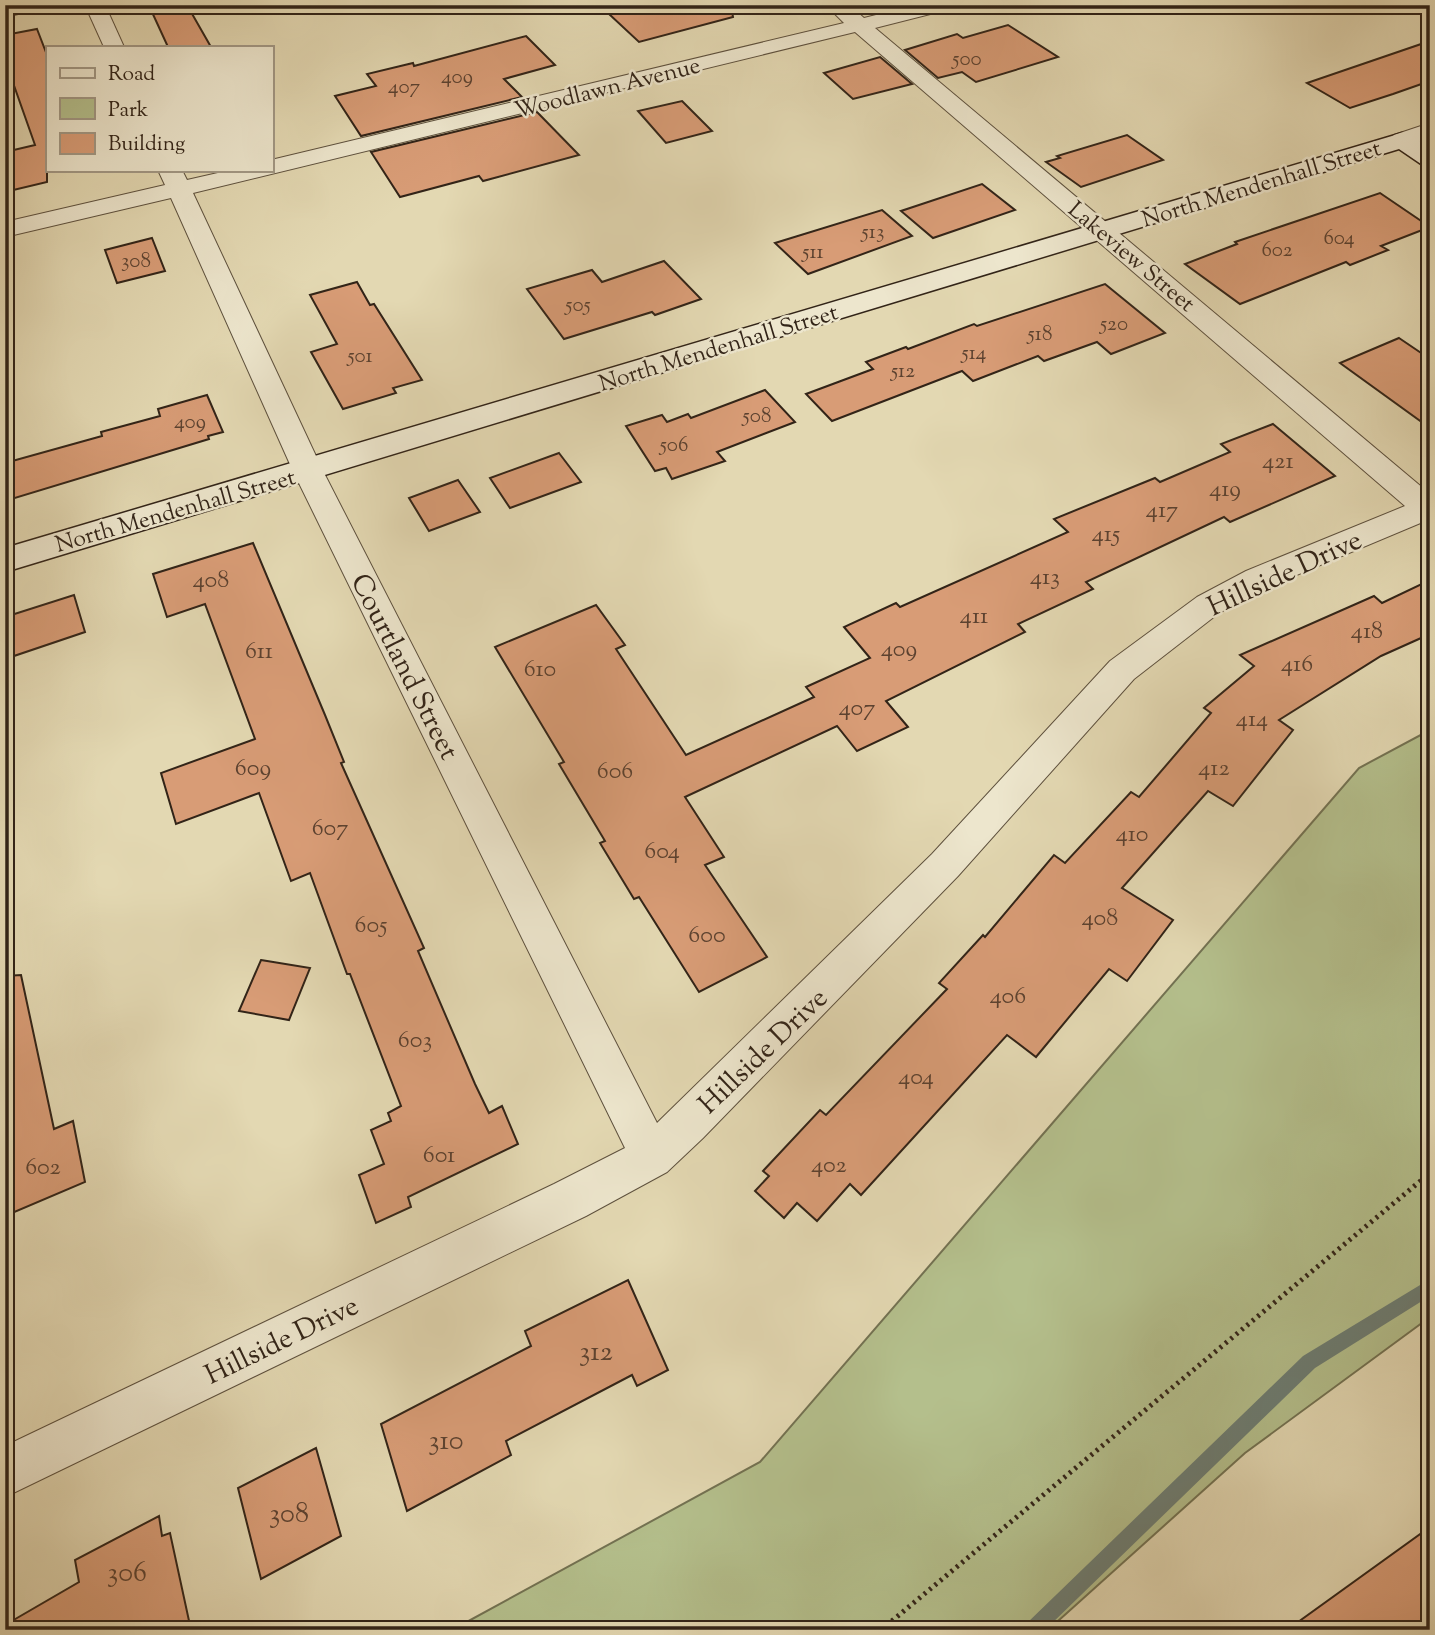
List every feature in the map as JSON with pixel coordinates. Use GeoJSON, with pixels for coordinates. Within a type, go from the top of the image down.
{"type":"FeatureCollection","features":[{"type":"Feature","properties":{"kind":"street"},"geometry":{"type":"LineString","coordinates":[[5,11],[33,5]]}},
{"type":"Feature","properties":{"kind":"street"},"geometry":{"type":"LineString","coordinates":[[94,5],[114,46]]}},
{"type":"Feature","properties":{"kind":"street","name":"Lakeview Street"},"geometry":{"type":"LineString","coordinates":[[836,5],[1429,508]]}},
{"type":"Feature","properties":{"kind":"street","name":"Woodlawn Avenue"},"geometry":{"type":"LineString","coordinates":[[273,167],[943,5]]}},
{"type":"Feature","properties":{"kind":"street","name":"North Mendenhall Street"},"geometry":{"type":"LineString","coordinates":[[5,560],[308,471],[1430,130]]}},
{"type":"Feature","properties":{"kind":"street"},"geometry":{"type":"LineString","coordinates":[[1388,144],[1430,159]]}},
{"type":"Feature","properties":{"kind":"street"},"geometry":{"type":"LineString","coordinates":[[1388,144],[1430,186]]}},
{"type":"Feature","properties":{"kind":"street"},"geometry":{"type":"LineString","coordinates":[[5,230],[175,179],[241,172]]}},
{"type":"Feature","properties":{"kind":"street","name":"Courtland Street"},"geometry":{"type":"LineString","coordinates":[[175,179],[308,471],[652,1157]]}},
{"type":"Feature","properties":{"kind":"street","name":"Hillside Drive"},"geometry":{"type":"LineString","coordinates":[[5,1472],[557,1206],[652,1157],[815,999],[945,866],[1122,670],[1221,598],[1270,573],[1429,508]]}},
{"type":"Feature","properties":{"kind":"path"},"geometry":{"type":"LineString","coordinates":[[881,1630],[1430,1173]]}},
{"type":"Feature","properties":{"kind":"green space"},"geometry":{"type":"Polygon","coordinates":[[[1430,730],[1430,1317],[1245,1453],[1048,1630],[452,1630],[760,1462],[1359,768],[1430,730]]]}},
{"type":"Feature","properties":{"kind":"building"},"geometry":{"type":"Polygon","coordinates":[[[187,5],[210,46],[168,46],[151,10],[187,5]]]}},
{"type":"Feature","properties":{"kind":"building"},"geometry":{"type":"Polygon","coordinates":[[[643,5],[731,5],[733,17],[639,42],[609,14],[643,5]]]}},
{"type":"Feature","properties":{"kind":"building"},"geometry":{"type":"Polygon","coordinates":[[[1008,25],[1058,57],[976,82],[962,72],[938,78],[905,50],[957,34],[963,38],[1008,25]]]}},
{"type":"Feature","properties":{"kind":"building"},"geometry":{"type":"Polygon","coordinates":[[[37,29],[46,52],[47,182],[5,192],[5,152],[35,145],[5,60],[5,35],[37,29]]]}},
{"type":"Feature","properties":{"kind":"building"},"geometry":{"type":"Polygon","coordinates":[[[526,36],[555,65],[504,79],[522,97],[361,136],[335,96],[376,86],[367,74],[413,63],[414,66],[526,36]]]}},
{"type":"Feature","properties":{"kind":"building"},"geometry":{"type":"Polygon","coordinates":[[[1430,41],[1430,81],[1393,94],[1350,108],[1307,83],[1430,41]]]}},
{"type":"Feature","properties":{"kind":"building"},"geometry":{"type":"Polygon","coordinates":[[[880,57],[912,84],[853,99],[824,73],[880,57]]]}},
{"type":"Feature","properties":{"kind":"building"},"geometry":{"type":"Polygon","coordinates":[[[682,101],[712,131],[666,143],[638,111],[682,101]]]}},
{"type":"Feature","properties":{"kind":"building"},"geometry":{"type":"Polygon","coordinates":[[[537,112],[579,155],[483,181],[479,176],[400,197],[371,152],[537,112]]]}},
{"type":"Feature","properties":{"kind":"building"},"geometry":{"type":"Polygon","coordinates":[[[1127,135],[1163,160],[1081,187],[1046,162],[1060,158],[1057,156],[1127,135]]]}},
{"type":"Feature","properties":{"kind":"building"},"geometry":{"type":"Polygon","coordinates":[[[982,184],[1015,210],[933,238],[901,211],[982,184]]]}},
{"type":"Feature","properties":{"kind":"building"},"geometry":{"type":"Polygon","coordinates":[[[1380,193],[1430,227],[1381,246],[1388,250],[1350,265],[1346,262],[1240,304],[1185,264],[1237,244],[1235,242],[1380,193]]]}},
{"type":"Feature","properties":{"kind":"building"},"geometry":{"type":"Polygon","coordinates":[[[882,210],[912,236],[808,274],[775,243],[882,210]]]}},
{"type":"Feature","properties":{"kind":"building"},"geometry":{"type":"Polygon","coordinates":[[[152,238],[165,271],[117,283],[105,250],[152,238]]]}},
{"type":"Feature","properties":{"kind":"building"},"geometry":{"type":"Polygon","coordinates":[[[664,261],[701,299],[655,315],[652,312],[564,339],[527,289],[592,270],[602,282],[664,261]]]}},
{"type":"Feature","properties":{"kind":"building"},"geometry":{"type":"Polygon","coordinates":[[[357,282],[422,380],[393,388],[396,393],[343,409],[311,352],[337,344],[310,295],[357,282]]]}},
{"type":"Feature","properties":{"kind":"building"},"geometry":{"type":"Polygon","coordinates":[[[1105,284],[1165,333],[1111,354],[1097,342],[1044,361],[1038,356],[973,381],[962,371],[832,421],[806,394],[873,369],[866,362],[906,347],[908,349],[974,324],[977,326],[1105,284]]]}},
{"type":"Feature","properties":{"kind":"building"},"geometry":{"type":"Polygon","coordinates":[[[1399,338],[1430,359],[1430,428],[1340,363],[1399,338]]]}},
{"type":"Feature","properties":{"kind":"building"},"geometry":{"type":"Polygon","coordinates":[[[765,390],[795,422],[717,452],[725,461],[672,479],[666,468],[655,471],[626,426],[662,415],[667,422],[688,414],[691,418],[765,390]]]}},
{"type":"Feature","properties":{"kind":"building"},"geometry":{"type":"Polygon","coordinates":[[[207,395],[223,432],[208,436],[209,439],[5,501],[5,463],[102,436],[101,432],[160,416],[158,409],[207,395]]]}},
{"type":"Feature","properties":{"kind":"building"},"geometry":{"type":"Polygon","coordinates":[[[1273,424],[1335,476],[1230,522],[1224,517],[1086,582],[1093,589],[1018,624],[1025,632],[886,701],[908,727],[857,751],[837,726],[685,797],[724,857],[705,865],[767,957],[699,992],[639,897],[634,899],[600,843],[605,841],[559,764],[564,762],[495,647],[596,605],[625,645],[616,649],[686,755],[814,697],[806,687],[870,658],[844,627],[896,603],[900,607],[1068,532],[1054,519],[1155,478],[1160,482],[1230,452],[1221,444],[1273,424]]]}},
{"type":"Feature","properties":{"kind":"building"},"geometry":{"type":"Polygon","coordinates":[[[559,453],[581,482],[510,508],[490,478],[559,453]]]}},
{"type":"Feature","properties":{"kind":"building"},"geometry":{"type":"Polygon","coordinates":[[[458,480],[480,512],[429,531],[409,498],[458,480]]]}},
{"type":"Feature","properties":{"kind":"building"},"geometry":{"type":"Polygon","coordinates":[[[253,543],[344,762],[341,763],[424,948],[418,951],[475,1084],[489,1113],[502,1106],[518,1144],[408,1197],[411,1207],[376,1223],[359,1175],[384,1164],[371,1130],[391,1121],[388,1113],[401,1106],[350,974],[347,974],[310,873],[291,881],[259,793],[176,824],[161,773],[255,739],[205,604],[167,617],[153,574],[253,543]]]}},
{"type":"Feature","properties":{"kind":"building"},"geometry":{"type":"Polygon","coordinates":[[[1430,580],[1430,634],[1381,656],[1279,720],[1293,730],[1233,806],[1208,791],[1122,888],[1173,920],[1127,981],[1109,969],[1036,1057],[1007,1035],[861,1195],[850,1184],[817,1221],[797,1203],[784,1218],[755,1191],[769,1176],[763,1171],[820,1110],[826,1115],[947,989],[939,983],[983,935],[985,937],[1054,855],[1065,863],[1131,792],[1139,797],[1211,713],[1204,708],[1254,666],[1240,655],[1374,596],[1382,603],[1430,580]]]}},
{"type":"Feature","properties":{"kind":"building"},"geometry":{"type":"Polygon","coordinates":[[[74,595],[85,632],[5,659],[5,617],[74,595]]]}},
{"type":"Feature","properties":{"kind":"building"},"geometry":{"type":"Polygon","coordinates":[[[261,960],[310,968],[289,1020],[239,1011],[261,960]]]}},
{"type":"Feature","properties":{"kind":"building"},"geometry":{"type":"Polygon","coordinates":[[[21,975],[54,1129],[73,1121],[85,1182],[5,1216],[5,976],[21,975]]]}},
{"type":"Feature","properties":{"kind":"building"},"geometry":{"type":"Polygon","coordinates":[[[628,1280],[668,1370],[637,1386],[632,1375],[506,1441],[511,1455],[407,1511],[381,1424],[531,1346],[525,1331],[628,1280]]]}},
{"type":"Feature","properties":{"kind":"building"},"geometry":{"type":"Polygon","coordinates":[[[316,1448],[341,1536],[261,1579],[238,1488],[316,1448]]]}},
{"type":"Feature","properties":{"kind":"building"},"geometry":{"type":"Polygon","coordinates":[[[159,1516],[162,1536],[170,1533],[191,1630],[5,1630],[5,1625],[79,1582],[75,1560],[159,1516]]]}},
{"type":"Feature","properties":{"kind":"building"},"geometry":{"type":"Polygon","coordinates":[[[1430,1527],[1430,1630],[1287,1630],[1430,1527]]]}},
{"type":"Feature","properties":{"kind":"waterway"},"geometry":{"type":"LineString","coordinates":[[1032,1630],[1309,1362],[1430,1287]]}}]}
